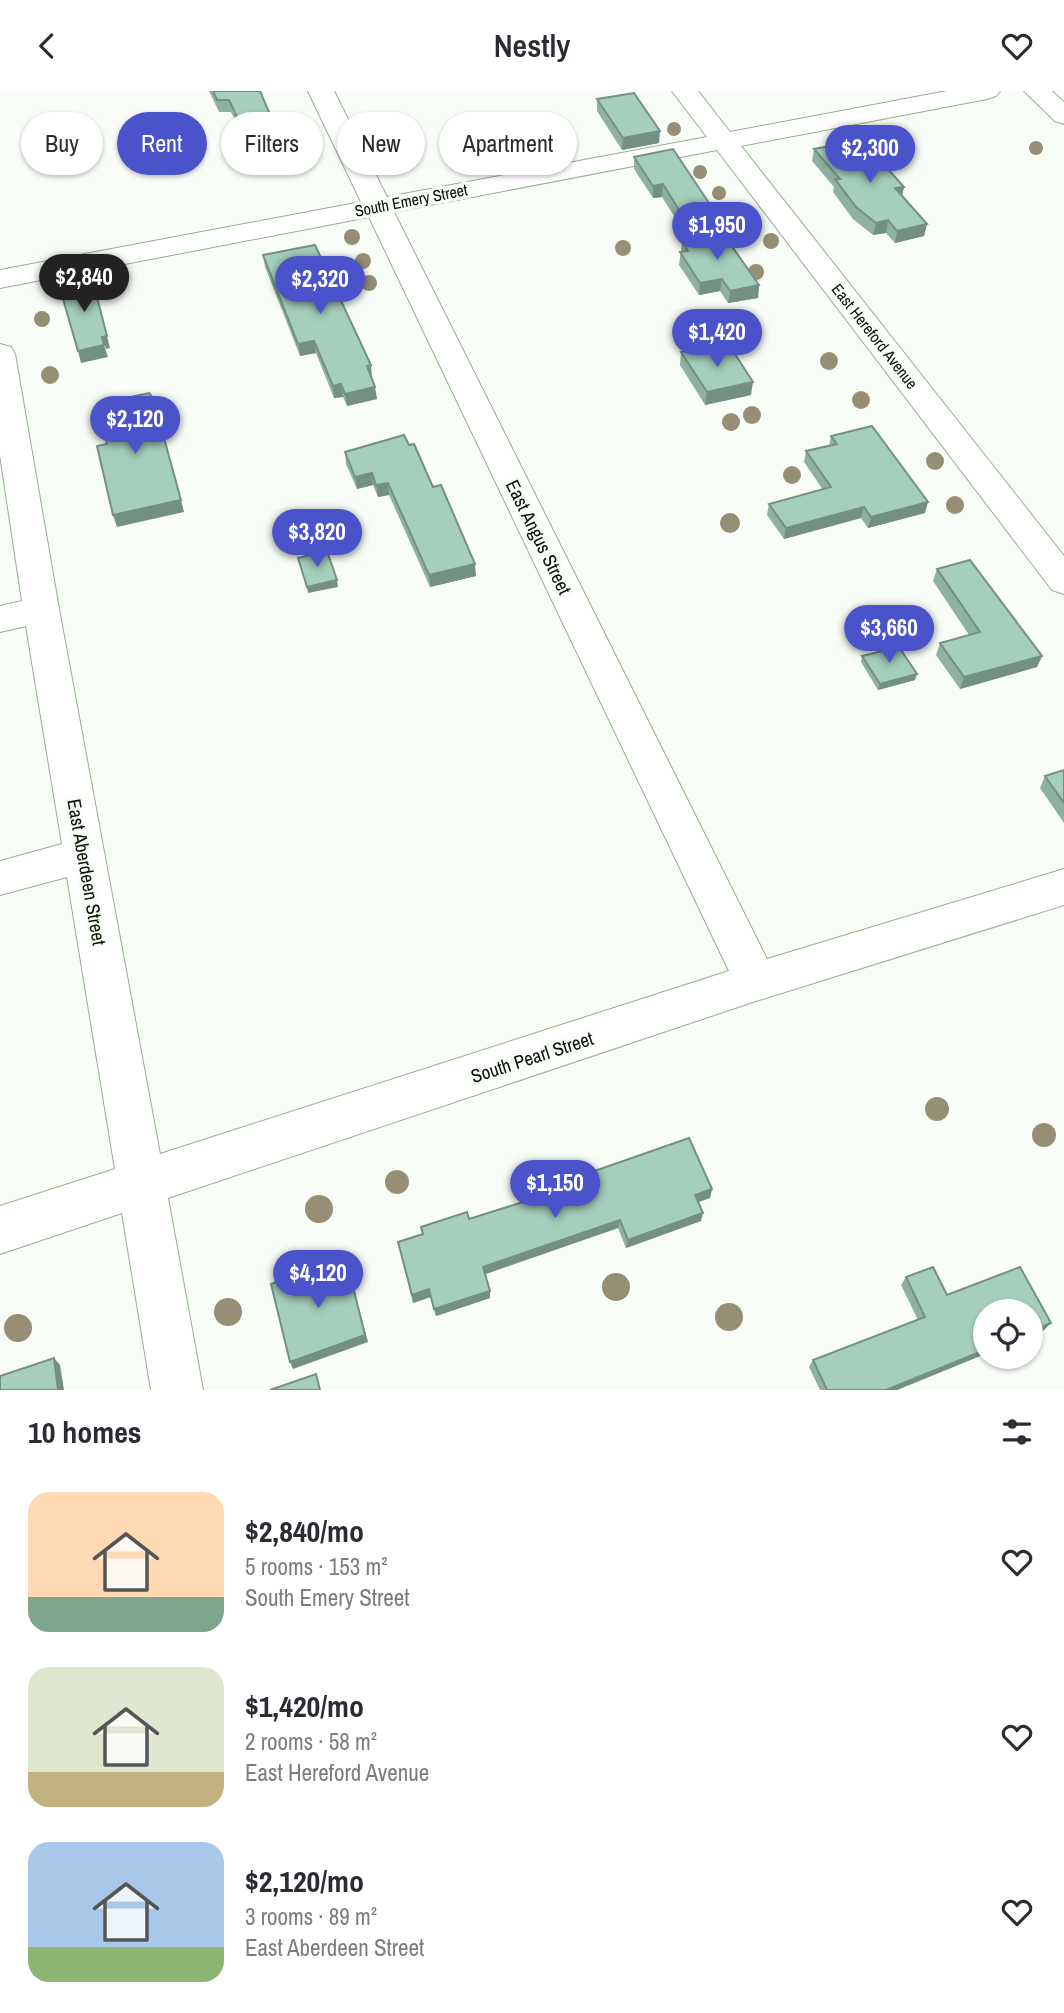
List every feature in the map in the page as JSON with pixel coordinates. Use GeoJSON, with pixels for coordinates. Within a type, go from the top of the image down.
{"type":"FeatureCollection","features":[{"type":"Feature","properties":{"kind":"street","name":"East Angus Street"},"geometry":{"type":"LineString","coordinates":[[321,91],[757,982]]}},
{"type":"Feature","properties":{"kind":"street","name":"East Hereford Avenue"},"geometry":{"type":"LineString","coordinates":[[685,91],[1064,581]]}},
{"type":"Feature","properties":{"kind":"street","name":"South Emery Street"},"geometry":{"type":"LineString","coordinates":[[0,279],[987,91]]}},
{"type":"Feature","properties":{"kind":"street"},"geometry":{"type":"LineString","coordinates":[[1037,91],[1064,116]]}},
{"type":"Feature","properties":{"kind":"street","name":"East Aberdeen Street"},"geometry":{"type":"LineString","coordinates":[[0,354],[41,609],[177,1390]]}},
{"type":"Feature","properties":{"kind":"street"},"geometry":{"type":"LineString","coordinates":[[0,619],[41,609]]}},
{"type":"Feature","properties":{"kind":"street"},"geometry":{"type":"LineString","coordinates":[[0,878],[84,855]]}},
{"type":"Feature","properties":{"kind":"street","name":"South Pearl Street"},"geometry":{"type":"LineString","coordinates":[[0,1230],[757,982],[1064,887]]}},
{"type":"Feature","properties":{"kind":"building"},"geometry":{"type":"Polygon","coordinates":[[[213,91],[260,91],[269,112],[235,112],[229,100],[217,100],[213,91]]]}},
{"type":"Feature","properties":{"kind":"building"},"geometry":{"type":"Polygon","coordinates":[[[634,93],[660,131],[623,138],[597,99],[634,93]]]}},
{"type":"Feature","properties":{"kind":"building"},"geometry":{"type":"Polygon","coordinates":[[[862,140],[904,187],[895,188],[927,224],[897,231],[888,220],[876,223],[856,207],[835,179],[840,179],[814,149],[862,140]]]}},
{"type":"Feature","properties":{"kind":"building"},"geometry":{"type":"Polygon","coordinates":[[[673,149],[719,218],[687,223],[663,184],[653,186],[634,157],[673,149]]]}},
{"type":"Feature","properties":{"kind":"building"},"geometry":{"type":"Polygon","coordinates":[[[722,232],[759,285],[730,291],[722,279],[700,283],[680,252],[688,251],[682,242],[722,232]]]}},
{"type":"Feature","properties":{"kind":"building"},"geometry":{"type":"Polygon","coordinates":[[[315,245],[371,365],[367,366],[375,387],[345,394],[341,384],[333,386],[314,341],[298,344],[263,255],[315,245]]]}},
{"type":"Feature","properties":{"kind":"building"},"geometry":{"type":"Polygon","coordinates":[[[92,278],[107,336],[102,337],[104,345],[78,351],[59,285],[92,278]]]}},
{"type":"Feature","properties":{"kind":"building"},"geometry":{"type":"Polygon","coordinates":[[[714,346],[719,354],[733,351],[753,382],[707,392],[681,352],[714,346]]]}},
{"type":"Feature","properties":{"kind":"building"},"geometry":{"type":"Polygon","coordinates":[[[149,393],[153,398],[181,500],[113,515],[97,446],[107,444],[97,404],[149,393]]]}},
{"type":"Feature","properties":{"kind":"building"},"geometry":{"type":"Polygon","coordinates":[[[872,426],[928,502],[871,517],[864,507],[786,528],[769,504],[831,487],[806,451],[837,444],[831,436],[872,426]]]}},
{"type":"Feature","properties":{"kind":"building"},"geometry":{"type":"Polygon","coordinates":[[[404,435],[409,445],[414,444],[433,487],[441,485],[475,564],[429,575],[388,483],[376,485],[372,473],[355,477],[345,452],[404,435]]]}},
{"type":"Feature","properties":{"kind":"building"},"geometry":{"type":"Polygon","coordinates":[[[327,551],[337,580],[307,587],[298,558],[327,551]]]}},
{"type":"Feature","properties":{"kind":"building"},"geometry":{"type":"Polygon","coordinates":[[[970,560],[1042,656],[964,677],[940,643],[980,632],[937,569],[970,560]]]}},
{"type":"Feature","properties":{"kind":"building"},"geometry":{"type":"Polygon","coordinates":[[[899,647],[917,674],[880,684],[862,656],[899,647]]]}},
{"type":"Feature","properties":{"kind":"building"},"geometry":{"type":"Polygon","coordinates":[[[1064,770],[1064,803],[1045,776],[1064,770]]]}},
{"type":"Feature","properties":{"kind":"building"},"geometry":{"type":"Polygon","coordinates":[[[689,1138],[712,1189],[695,1195],[703,1213],[628,1240],[620,1220],[483,1267],[490,1291],[434,1309],[429,1289],[412,1295],[398,1242],[423,1234],[421,1227],[467,1212],[469,1219],[523,1202],[519,1192],[584,1170],[586,1174],[689,1138]]]}},
{"type":"Feature","properties":{"kind":"building"},"geometry":{"type":"Polygon","coordinates":[[[346,1259],[365,1335],[290,1362],[271,1284],[346,1259]]]}},
{"type":"Feature","properties":{"kind":"building"},"geometry":{"type":"Polygon","coordinates":[[[933,1267],[947,1295],[1020,1267],[1038,1299],[973,1299],[973,1355],[886,1390],[827,1390],[813,1360],[925,1317],[906,1277],[933,1267]]]}},
{"type":"Feature","properties":{"kind":"building"},"geometry":{"type":"Polygon","coordinates":[[[1043,1309],[1051,1323],[1043,1326],[1043,1309]]]}},
{"type":"Feature","properties":{"kind":"building"},"geometry":{"type":"Polygon","coordinates":[[[54,1358],[58,1390],[0,1390],[0,1376],[54,1358]]]}},
{"type":"Feature","properties":{"kind":"building"},"geometry":{"type":"Polygon","coordinates":[[[316,1374],[320,1390],[270,1390],[316,1374]]]}}]}
